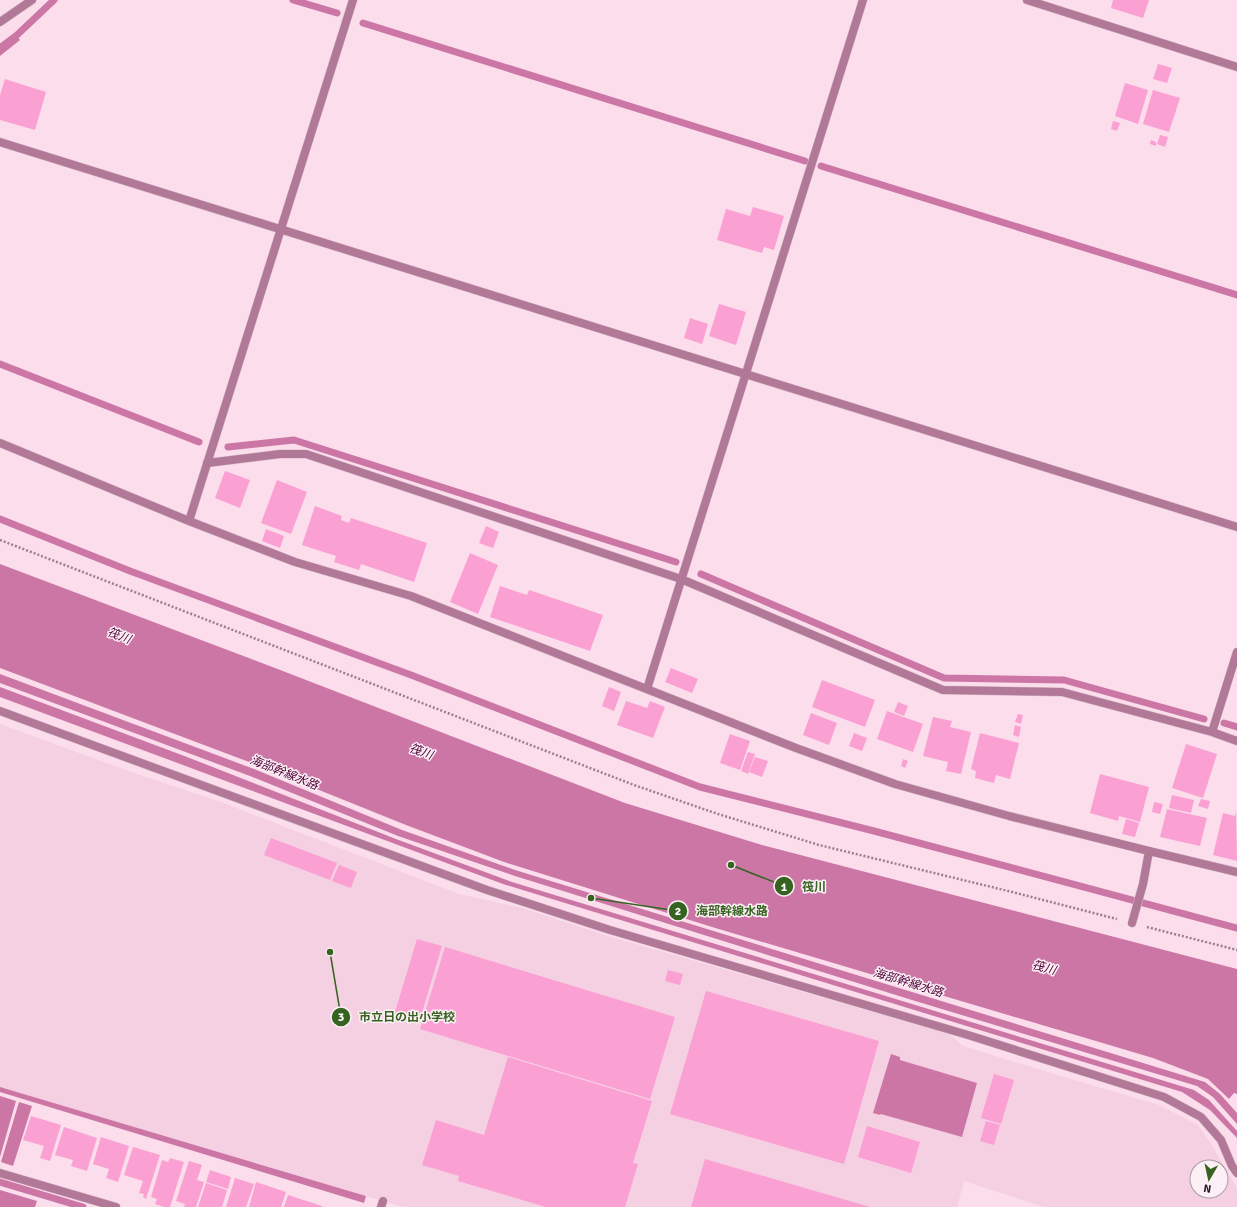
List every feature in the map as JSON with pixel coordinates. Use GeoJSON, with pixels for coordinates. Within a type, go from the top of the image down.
{"type":"FeatureCollection","features":[{"type":"Feature","properties":{"kind":"street"},"geometry":{"type":"LineString","coordinates":[[1,20],[32,0]]}},
{"type":"Feature","properties":{"kind":"street"},"geometry":{"type":"LineString","coordinates":[[189,522],[353,0]]}},
{"type":"Feature","properties":{"kind":"street"},"geometry":{"type":"LineString","coordinates":[[647,689],[863,0]]}},
{"type":"Feature","properties":{"kind":"street"},"geometry":{"type":"LineString","coordinates":[[1027,0],[1237,66]]}},
{"type":"Feature","properties":{"kind":"street"},"geometry":{"type":"LineString","coordinates":[[0,142],[1237,527]]}},
{"type":"Feature","properties":{"kind":"street"},"geometry":{"type":"LineString","coordinates":[[0,443],[189,522],[295,562],[411,596],[796,748],[895,784],[1009,816],[1237,872]]}},
{"type":"Feature","properties":{"kind":"street"},"geometry":{"type":"LineString","coordinates":[[207,463],[280,454],[306,454],[681,580],[943,690],[1062,692],[1212,732],[1237,741]]}},
{"type":"Feature","properties":{"kind":"street"},"geometry":{"type":"LineString","coordinates":[[1212,732],[1237,652]]}},
{"type":"Feature","properties":{"kind":"street"},"geometry":{"type":"LineString","coordinates":[[0,711],[487,890],[610,930],[960,1033],[1164,1097],[1201,1117],[1221,1140],[1232,1166],[1237,1173]]}},
{"type":"Feature","properties":{"kind":"street"},"geometry":{"type":"LineString","coordinates":[[1132,923],[1149,851]]}},
{"type":"Feature","properties":{"kind":"street"},"geometry":{"type":"LineString","coordinates":[[0,1172],[116,1207]]}},
{"type":"Feature","properties":{"kind":"path"},"geometry":{"type":"LineString","coordinates":[[0,540],[634,785],[718,814],[819,845],[1000,889],[1237,950]]}},
{"type":"Feature","properties":{"kind":"shaded area"},"geometry":{"type":"Polygon","coordinates":[[[0,724],[131,772],[218,801],[459,894],[522,908],[608,936],[949,1034],[963,1046],[1159,1105],[1198,1125],[1220,1159],[1189,1159],[1189,1199],[1229,1199],[1229,1174],[1237,1188],[1237,1207],[1044,1207],[964,1181],[957,1207],[403,1207],[0,1087],[0,724]]]}},
{"type":"Feature","properties":{"kind":"water"},"geometry":{"type":"Polygon","coordinates":[[[15,33],[20,40],[0,56],[0,44],[15,33]]]}},
{"type":"Feature","properties":{"kind":"water"},"geometry":{"type":"Polygon","coordinates":[[[0,564],[625,803],[762,845],[1237,969],[1237,1094],[1234,1093],[1229,1099],[1208,1079],[1153,1058],[712,927],[504,862],[406,825],[257,765],[0,668],[0,564]]]}},
{"type":"Feature","properties":{"kind":"water"},"geometry":{"type":"Polygon","coordinates":[[[0,674],[254,769],[402,830],[515,870],[1205,1082],[1220,1094],[1237,1113],[1237,1124],[1213,1097],[1197,1086],[912,1000],[515,876],[398,836],[250,776],[0,683],[0,674]]]}},
{"type":"Feature","properties":{"kind":"water"},"geometry":{"type":"Polygon","coordinates":[[[0,687],[512,882],[1194,1090],[1209,1100],[1237,1131],[1237,1138],[1210,1110],[1182,1092],[503,884],[0,697],[0,687]]]}},
{"type":"Feature","properties":{"kind":"water"},"geometry":{"type":"Polygon","coordinates":[[[891,1054],[900,1057],[900,1060],[977,1083],[962,1137],[873,1113],[891,1054]]]}},
{"type":"Feature","properties":{"kind":"water"},"geometry":{"type":"Polygon","coordinates":[[[0,1087],[366,1196],[364,1203],[0,1092],[0,1087]]]}},
{"type":"Feature","properties":{"kind":"water"},"geometry":{"type":"Polygon","coordinates":[[[0,1096],[16,1101],[0,1157],[0,1096]]]}},
{"type":"Feature","properties":{"kind":"water"},"geometry":{"type":"Polygon","coordinates":[[[19,1102],[32,1106],[13,1166],[1,1162],[19,1102]]]}},
{"type":"Feature","properties":{"kind":"water"},"geometry":{"type":"Polygon","coordinates":[[[0,1190],[37,1201],[35,1207],[0,1207],[0,1190]]]}},
{"type":"Feature","properties":{"kind":"building"},"geometry":{"type":"Polygon","coordinates":[[[1113,0],[1149,0],[1143,18],[1111,8],[1113,0]]]}},
{"type":"Feature","properties":{"kind":"building"},"geometry":{"type":"Polygon","coordinates":[[[1158,64],[1172,68],[1167,83],[1153,79],[1158,64]]]}},
{"type":"Feature","properties":{"kind":"building"},"geometry":{"type":"Polygon","coordinates":[[[5,79],[46,92],[35,130],[0,120],[0,95],[5,79]]]}},
{"type":"Feature","properties":{"kind":"building"},"geometry":{"type":"Polygon","coordinates":[[[1125,83],[1148,90],[1138,124],[1115,116],[1125,83]]]}},
{"type":"Feature","properties":{"kind":"building"},"geometry":{"type":"Polygon","coordinates":[[[1153,90],[1180,98],[1169,132],[1143,124],[1153,90]]]}},
{"type":"Feature","properties":{"kind":"building"},"geometry":{"type":"Polygon","coordinates":[[[1113,121],[1120,123],[1117,131],[1111,129],[1113,121]]]}},
{"type":"Feature","properties":{"kind":"building"},"geometry":{"type":"Polygon","coordinates":[[[1160,135],[1168,137],[1165,147],[1157,144],[1160,135]]]}},
{"type":"Feature","properties":{"kind":"building"},"geometry":{"type":"Polygon","coordinates":[[[1151,140],[1156,142],[1156,146],[1150,144],[1151,140]]]}},
{"type":"Feature","properties":{"kind":"building"},"geometry":{"type":"Polygon","coordinates":[[[753,207],[784,216],[774,250],[764,247],[762,253],[717,240],[726,209],[750,216],[753,207]]]}},
{"type":"Feature","properties":{"kind":"building"},"geometry":{"type":"Polygon","coordinates":[[[719,304],[746,312],[736,345],[709,336],[719,304]]]}},
{"type":"Feature","properties":{"kind":"building"},"geometry":{"type":"Polygon","coordinates":[[[690,318],[708,324],[702,344],[684,338],[690,318]]]}},
{"type":"Feature","properties":{"kind":"building"},"geometry":{"type":"Polygon","coordinates":[[[225,471],[250,480],[240,508],[215,498],[225,471]]]}},
{"type":"Feature","properties":{"kind":"building"},"geometry":{"type":"Polygon","coordinates":[[[277,480],[307,492],[291,534],[261,523],[277,480]]]}},
{"type":"Feature","properties":{"kind":"building"},"geometry":{"type":"Polygon","coordinates":[[[315,506],[342,516],[341,520],[349,523],[351,518],[427,543],[414,582],[361,564],[359,570],[334,562],[336,556],[302,545],[315,506]]]}},
{"type":"Feature","properties":{"kind":"building"},"geometry":{"type":"Polygon","coordinates":[[[486,526],[499,532],[493,548],[479,543],[486,526]]]}},
{"type":"Feature","properties":{"kind":"building"},"geometry":{"type":"Polygon","coordinates":[[[266,529],[284,536],[280,548],[262,541],[266,529]]]}},
{"type":"Feature","properties":{"kind":"building"},"geometry":{"type":"Polygon","coordinates":[[[470,553],[498,565],[478,614],[450,602],[470,553]]]}},
{"type":"Feature","properties":{"kind":"building"},"geometry":{"type":"Polygon","coordinates":[[[500,586],[527,595],[529,590],[603,615],[590,651],[490,617],[500,586]]]}},
{"type":"Feature","properties":{"kind":"building"},"geometry":{"type":"Polygon","coordinates":[[[671,668],[698,679],[692,693],[665,682],[671,668]]]}},
{"type":"Feature","properties":{"kind":"building"},"geometry":{"type":"Polygon","coordinates":[[[822,680],[875,700],[865,727],[812,707],[822,680]]]}},
{"type":"Feature","properties":{"kind":"building"},"geometry":{"type":"Polygon","coordinates":[[[609,687],[621,692],[614,711],[602,706],[609,687]]]}},
{"type":"Feature","properties":{"kind":"building"},"geometry":{"type":"Polygon","coordinates":[[[626,701],[647,708],[650,701],[665,707],[653,738],[617,725],[626,701]]]}},
{"type":"Feature","properties":{"kind":"building"},"geometry":{"type":"Polygon","coordinates":[[[898,702],[908,706],[904,716],[894,712],[898,702]]]}},
{"type":"Feature","properties":{"kind":"building"},"geometry":{"type":"Polygon","coordinates":[[[887,711],[923,724],[913,752],[877,739],[887,711]]]}},
{"type":"Feature","properties":{"kind":"building"},"geometry":{"type":"Polygon","coordinates":[[[811,713],[837,723],[829,745],[803,735],[811,713]]]}},
{"type":"Feature","properties":{"kind":"building"},"geometry":{"type":"Polygon","coordinates":[[[1018,714],[1023,715],[1021,724],[1015,722],[1018,714]]]}},
{"type":"Feature","properties":{"kind":"building"},"geometry":{"type":"Polygon","coordinates":[[[933,717],[952,721],[950,727],[971,732],[961,774],[946,771],[948,762],[923,756],[933,717]]]}},
{"type":"Feature","properties":{"kind":"building"},"geometry":{"type":"Polygon","coordinates":[[[1015,725],[1021,727],[1019,737],[1013,735],[1015,725]]]}},
{"type":"Feature","properties":{"kind":"building"},"geometry":{"type":"Polygon","coordinates":[[[854,733],[867,738],[862,751],[849,746],[854,733]]]}},
{"type":"Feature","properties":{"kind":"building"},"geometry":{"type":"Polygon","coordinates":[[[980,733],[1019,743],[1010,779],[996,775],[994,783],[975,778],[976,771],[971,769],[980,733]]]}},
{"type":"Feature","properties":{"kind":"building"},"geometry":{"type":"Polygon","coordinates":[[[730,734],[750,741],[740,770],[720,763],[730,734]]]}},
{"type":"Feature","properties":{"kind":"building"},"geometry":{"type":"Polygon","coordinates":[[[1186,744],[1217,754],[1203,798],[1172,788],[1186,744]]]}},
{"type":"Feature","properties":{"kind":"building"},"geometry":{"type":"Polygon","coordinates":[[[748,752],[755,754],[748,774],[741,771],[748,752]]]}},
{"type":"Feature","properties":{"kind":"building"},"geometry":{"type":"Polygon","coordinates":[[[755,757],[768,761],[762,777],[749,772],[755,757]]]}},
{"type":"Feature","properties":{"kind":"building"},"geometry":{"type":"Polygon","coordinates":[[[903,759],[908,761],[905,768],[901,766],[903,759]]]}},
{"type":"Feature","properties":{"kind":"building"},"geometry":{"type":"Polygon","coordinates":[[[1100,774],[1149,787],[1140,822],[1119,816],[1118,821],[1090,813],[1100,774]]]}},
{"type":"Feature","properties":{"kind":"building"},"geometry":{"type":"Polygon","coordinates":[[[1172,795],[1194,800],[1191,813],[1169,808],[1172,795]]]}},
{"type":"Feature","properties":{"kind":"building"},"geometry":{"type":"Polygon","coordinates":[[[1201,799],[1210,801],[1208,809],[1198,806],[1201,799]]]}},
{"type":"Feature","properties":{"kind":"building"},"geometry":{"type":"Polygon","coordinates":[[[1154,802],[1163,804],[1160,814],[1152,812],[1154,802]]]}},
{"type":"Feature","properties":{"kind":"building"},"geometry":{"type":"Polygon","coordinates":[[[1167,809],[1207,818],[1200,846],[1160,837],[1167,809]]]}},
{"type":"Feature","properties":{"kind":"building"},"geometry":{"type":"Polygon","coordinates":[[[1236,811],[1237,861],[1213,855],[1223,813],[1235,816],[1236,811]]]}},
{"type":"Feature","properties":{"kind":"building"},"geometry":{"type":"Polygon","coordinates":[[[1126,819],[1139,823],[1135,837],[1122,834],[1126,819]]]}},
{"type":"Feature","properties":{"kind":"building"},"geometry":{"type":"Polygon","coordinates":[[[271,838],[337,863],[330,880],[264,855],[271,838]]]}},
{"type":"Feature","properties":{"kind":"building"},"geometry":{"type":"Polygon","coordinates":[[[339,865],[357,872],[351,888],[332,881],[339,865]]]}},
{"type":"Feature","properties":{"kind":"building"},"geometry":{"type":"Polygon","coordinates":[[[417,939],[442,946],[420,1019],[395,1012],[417,939]]]}},
{"type":"Feature","properties":{"kind":"building"},"geometry":{"type":"Polygon","coordinates":[[[445,947],[675,1017],[650,1099],[420,1029],[445,947]]]}},
{"type":"Feature","properties":{"kind":"building"},"geometry":{"type":"Polygon","coordinates":[[[668,970],[683,974],[680,985],[665,981],[668,970]]]}},
{"type":"Feature","properties":{"kind":"building"},"geometry":{"type":"Polygon","coordinates":[[[706,991],[879,1041],[844,1164],[670,1114],[706,991]]]}},
{"type":"Feature","properties":{"kind":"building"},"geometry":{"type":"Polygon","coordinates":[[[508,1057],[652,1101],[633,1163],[638,1164],[625,1207],[546,1207],[458,1181],[459,1176],[422,1165],[436,1120],[484,1135],[508,1057]]]}},
{"type":"Feature","properties":{"kind":"building"},"geometry":{"type":"Polygon","coordinates":[[[994,1074],[1014,1080],[1001,1124],[981,1118],[994,1074]]]}},
{"type":"Feature","properties":{"kind":"building"},"geometry":{"type":"Polygon","coordinates":[[[31,1116],[61,1125],[50,1161],[40,1158],[44,1146],[23,1140],[31,1116]]]}},
{"type":"Feature","properties":{"kind":"building"},"geometry":{"type":"Polygon","coordinates":[[[986,1121],[1000,1125],[994,1145],[980,1141],[986,1121]]]}},
{"type":"Feature","properties":{"kind":"building"},"geometry":{"type":"Polygon","coordinates":[[[867,1126],[920,1142],[911,1173],[858,1157],[867,1126]]]}},
{"type":"Feature","properties":{"kind":"building"},"geometry":{"type":"Polygon","coordinates":[[[64,1127],[97,1138],[87,1171],[71,1166],[73,1160],[55,1155],[64,1127]]]}},
{"type":"Feature","properties":{"kind":"building"},"geometry":{"type":"Polygon","coordinates":[[[101,1137],[129,1146],[118,1182],[106,1178],[109,1169],[93,1164],[101,1137]]]}},
{"type":"Feature","properties":{"kind":"building"},"geometry":{"type":"Polygon","coordinates":[[[133,1147],[160,1155],[146,1199],[143,1197],[144,1194],[139,1193],[143,1181],[124,1175],[133,1147]]]}},
{"type":"Feature","properties":{"kind":"building"},"geometry":{"type":"Polygon","coordinates":[[[170,1158],[184,1162],[170,1207],[164,1207],[155,1204],[157,1199],[151,1197],[162,1160],[168,1162],[170,1158]]]}},
{"type":"Feature","properties":{"kind":"building"},"geometry":{"type":"Polygon","coordinates":[[[705,1159],[870,1207],[691,1207],[705,1159]]]}},
{"type":"Feature","properties":{"kind":"building"},"geometry":{"type":"Polygon","coordinates":[[[189,1161],[202,1165],[197,1180],[204,1182],[196,1207],[184,1207],[185,1204],[176,1201],[189,1161]]]}},
{"type":"Feature","properties":{"kind":"building"},"geometry":{"type":"Polygon","coordinates":[[[210,1170],[231,1177],[228,1189],[206,1182],[210,1170]]]}},
{"type":"Feature","properties":{"kind":"building"},"geometry":{"type":"Polygon","coordinates":[[[235,1178],[254,1184],[246,1207],[226,1207],[235,1178]]]}},
{"type":"Feature","properties":{"kind":"building"},"geometry":{"type":"Polygon","coordinates":[[[256,1182],[286,1192],[281,1207],[249,1207],[256,1182]]]}},
{"type":"Feature","properties":{"kind":"building"},"geometry":{"type":"Polygon","coordinates":[[[206,1183],[227,1190],[222,1207],[198,1207],[206,1183]]]}},
{"type":"Feature","properties":{"kind":"building"},"geometry":{"type":"Polygon","coordinates":[[[288,1195],[322,1206],[322,1207],[284,1207],[288,1195]]]}},
{"type":"Feature","properties":{"kind":"waterway"},"geometry":{"type":"LineString","coordinates":[[0,48],[17,35],[54,0]]}},
{"type":"Feature","properties":{"kind":"waterway"},"geometry":{"type":"LineString","coordinates":[[293,0],[337,13]]}},
{"type":"Feature","properties":{"kind":"waterway"},"geometry":{"type":"LineString","coordinates":[[363,23],[805,161]]}},
{"type":"Feature","properties":{"kind":"waterway"},"geometry":{"type":"LineString","coordinates":[[821,166],[1237,295]]}},
{"type":"Feature","properties":{"kind":"waterway"},"geometry":{"type":"LineString","coordinates":[[0,364],[199,442]]}},
{"type":"Feature","properties":{"kind":"waterway"},"geometry":{"type":"LineString","coordinates":[[228,447],[294,440],[676,562]]}},
{"type":"Feature","properties":{"kind":"waterway"},"geometry":{"type":"LineString","coordinates":[[0,519],[130,571],[411,675],[700,787],[874,831],[1237,928]]}},
{"type":"Feature","properties":{"kind":"waterway"},"geometry":{"type":"LineString","coordinates":[[701,574],[944,678],[1064,680],[1204,719]]}},
{"type":"Feature","properties":{"kind":"waterway"},"geometry":{"type":"LineString","coordinates":[[1224,723],[1237,727]]}},
{"type":"Feature","properties":{"kind":"waterway"},"geometry":{"type":"LineString","coordinates":[[0,1182],[83,1207]]}},
{"type":"Feature","properties":{"kind":"place","name":"筏川"},"geometry":{"type":"Point","coordinates":[731,865]}},
{"type":"Feature","properties":{"kind":"place","name":"海部幹線水路"},"geometry":{"type":"Point","coordinates":[591,898]}},
{"type":"Feature","properties":{"kind":"place","name":"市立日の出小学校"},"geometry":{"type":"Point","coordinates":[330,952]}}]}
